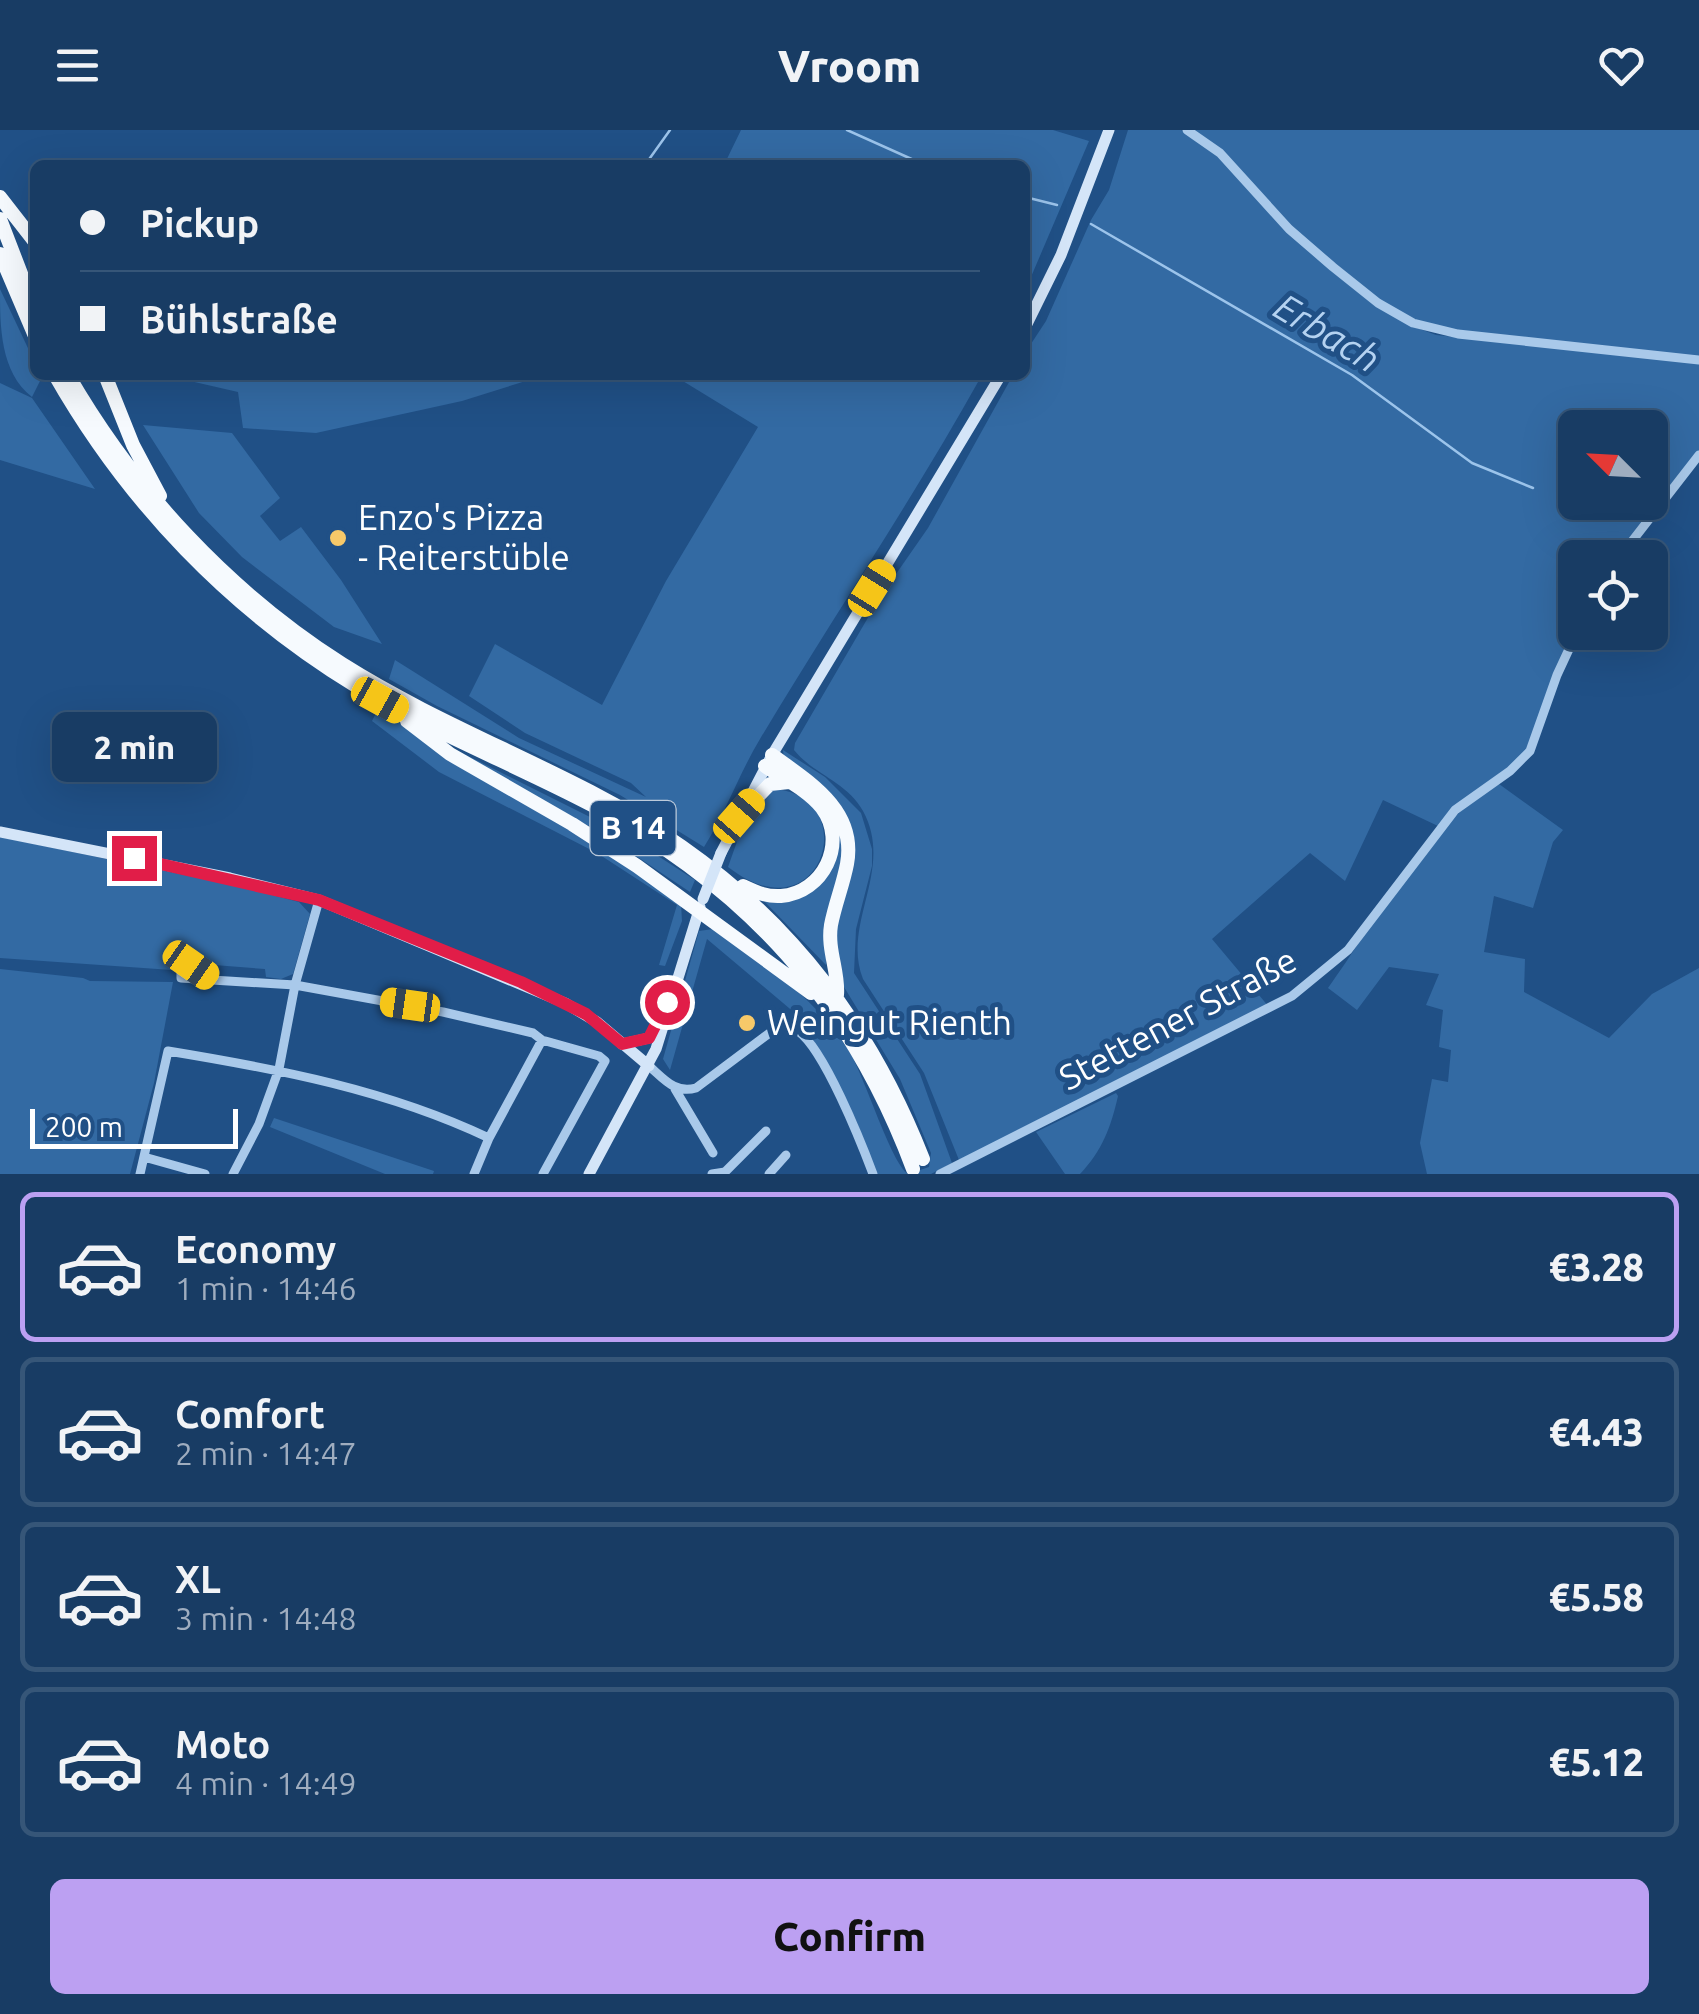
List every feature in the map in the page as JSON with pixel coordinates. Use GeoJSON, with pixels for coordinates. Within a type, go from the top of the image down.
{"type":"FeatureCollection","features":[{"type":"Feature","properties":{"kind":"highway"},"geometry":{"type":"LineString","coordinates":[[0,198],[30,235]]}},
{"type":"Feature","properties":{"kind":"highway"},"geometry":{"type":"LineString","coordinates":[[0,219],[30,314]]}},
{"type":"Feature","properties":{"kind":"highway"},"geometry":{"type":"LineString","coordinates":[[0,254],[30,314]]}},
{"type":"Feature","properties":{"kind":"highway"},"geometry":{"type":"LineString","coordinates":[[0,281],[14,306],[30,314]]}},
{"type":"Feature","properties":{"kind":"highway","name":"B 14"},"geometry":{"type":"LineString","coordinates":[[58,380],[112,465],[158,522],[196,562],[296,646],[401,712],[590,804],[670,852],[716,885],[756,921],[831,998]]}},
{"type":"Feature","properties":{"kind":"highway","name":"B 14"},"geometry":{"type":"LineString","coordinates":[[71,380],[115,449],[175,522],[239,587],[327,654],[408,702],[624,810],[730,882],[786,934],[889,1081],[918,1164]]}},
{"type":"Feature","properties":{"kind":"highway"},"geometry":{"type":"LineString","coordinates":[[107,380],[134,445],[175,522]]}},
{"type":"Feature","properties":{"kind":"highway"},"geometry":{"type":"LineString","coordinates":[[401,712],[411,726],[450,754],[572,824],[700,905],[811,992],[831,998],[831,926],[847,864],[846,830],[826,796],[768,761]]}},
{"type":"Feature","properties":{"kind":"highway","name":"B 14"},"geometry":{"type":"LineString","coordinates":[[730,882],[766,895],[784,896],[806,888],[823,872],[833,846],[828,818],[814,800],[768,761]]}},
{"type":"Feature","properties":{"kind":"highway"},"geometry":{"type":"LineString","coordinates":[[739,816],[770,784],[790,782]]}},
{"type":"Feature","properties":{"kind":"main road"},"geometry":{"type":"LineString","coordinates":[[1030,318],[1061,255],[1109,130]]}},
{"type":"Feature","properties":{"kind":"main road"},"geometry":{"type":"LineString","coordinates":[[589,1174],[649,1066],[700,905],[739,816],[806,696],[997,380]]}},
{"type":"Feature","properties":{"kind":"main road"},"geometry":{"type":"LineString","coordinates":[[0,832],[319,900],[521,982],[586,1014],[649,1066]]}},
{"type":"Feature","properties":{"kind":"main road"},"geometry":{"type":"LineString","coordinates":[[622,1044],[649,1038],[677,979]]}},
{"type":"Feature","properties":{"kind":"street"},"geometry":{"type":"LineString","coordinates":[[1187,130],[1220,154],[1290,229],[1332,267],[1378,303],[1414,323],[1437,331],[1699,360]]}},
{"type":"Feature","properties":{"kind":"street"},"geometry":{"type":"LineString","coordinates":[[1633,540],[1699,454]]}},
{"type":"Feature","properties":{"kind":"street","name":"Stettener Straße"},"geometry":{"type":"LineString","coordinates":[[940,1174],[1292,996],[1320,975],[1348,950],[1455,810],[1510,771],[1530,751],[1569,650]]}},
{"type":"Feature","properties":{"kind":"street"},"geometry":{"type":"LineString","coordinates":[[249,1174],[234,1172],[259,1124],[279,1069],[295,985],[319,900]]}},
{"type":"Feature","properties":{"kind":"street"},"geometry":{"type":"LineString","coordinates":[[178,978],[186,964],[212,980],[295,985],[490,1021],[599,1056],[605,1061],[543,1174]]}},
{"type":"Feature","properties":{"kind":"street"},"geometry":{"type":"LineString","coordinates":[[676,1089],[696,1088],[775,1029],[797,1029],[822,1063],[873,1174]]}},
{"type":"Feature","properties":{"kind":"street"},"geometry":{"type":"LineString","coordinates":[[474,1174],[542,1040]]}},
{"type":"Feature","properties":{"kind":"street"},"geometry":{"type":"LineString","coordinates":[[140,1174],[168,1051],[279,1069],[420,1108],[489,1138]]}},
{"type":"Feature","properties":{"kind":"street"},"geometry":{"type":"LineString","coordinates":[[649,1066],[676,1089],[713,1152]]}},
{"type":"Feature","properties":{"kind":"street"},"geometry":{"type":"LineString","coordinates":[[712,1174],[727,1173],[766,1131]]}},
{"type":"Feature","properties":{"kind":"street"},"geometry":{"type":"LineString","coordinates":[[769,1174],[786,1155]]}},
{"type":"Feature","properties":{"kind":"street"},"geometry":{"type":"LineString","coordinates":[[144,1157],[205,1174]]}},
{"type":"Feature","properties":{"kind":"shaded area"},"geometry":{"type":"Polygon","coordinates":[[[741,130],[1053,130],[1089,141],[1030,279],[1030,160],[726,160],[741,130]]]}},
{"type":"Feature","properties":{"kind":"shaded area"},"geometry":{"type":"Polygon","coordinates":[[[1128,130],[1181,130],[1218,155],[1288,231],[1412,326],[1436,335],[1699,363],[1699,452],[1668,492],[1668,410],[1558,410],[1558,520],[1646,520],[1630,540],[1558,540],[1558,650],[1568,650],[1523,757],[1479,788],[1438,826],[1383,800],[1345,881],[1310,853],[1212,939],[1269,1007],[959,1160],[924,1073],[863,979],[858,937],[873,854],[863,811],[848,793],[794,750],[880,597],[928,528],[1010,380],[1030,380],[1030,345],[1046,321],[1091,220],[1109,190],[1128,130]]]}},
{"type":"Feature","properties":{"kind":"shaded area"},"geometry":{"type":"Polygon","coordinates":[[[1192,130],[1699,130],[1699,358],[1458,332],[1415,321],[1380,300],[1292,228],[1192,130]]]}},
{"type":"Feature","properties":{"kind":"shaded area"},"geometry":{"type":"Polygon","coordinates":[[[0,289],[30,352],[30,380],[40,380],[32,397],[14,375],[2,333],[0,289]]]}},
{"type":"Feature","properties":{"kind":"shaded area"},"geometry":{"type":"Polygon","coordinates":[[[186,380],[529,380],[462,401],[316,433],[243,428],[238,392],[186,380]]]}},
{"type":"Feature","properties":{"kind":"shaded area"},"geometry":{"type":"Polygon","coordinates":[[[681,380],[979,380],[760,739],[704,847],[620,795],[389,679],[395,660],[519,738],[646,797],[631,783],[525,733],[469,696],[495,644],[602,705],[666,581],[758,427],[681,380]]]}},
{"type":"Feature","properties":{"kind":"shaded area"},"geometry":{"type":"Polygon","coordinates":[[[0,383],[32,398],[95,489],[0,460],[0,383]]]}},
{"type":"Feature","properties":{"kind":"shaded area"},"geometry":{"type":"Polygon","coordinates":[[[143,425],[232,433],[280,498],[260,516],[280,541],[301,527],[382,644],[334,627],[242,557],[199,513],[143,425]]]}},
{"type":"Feature","properties":{"kind":"shaded area"},"geometry":{"type":"Polygon","coordinates":[[[378,709],[681,904],[682,921],[665,966],[659,965],[677,905],[597,853],[439,772],[372,721],[378,709]]]}},
{"type":"Feature","properties":{"kind":"shaded area"},"geometry":{"type":"Polygon","coordinates":[[[438,741],[624,834],[695,880],[690,892],[603,834],[438,741]]]}},
{"type":"Feature","properties":{"kind":"shaded area"},"geometry":{"type":"Polygon","coordinates":[[[783,750],[825,777],[861,813],[872,849],[872,866],[856,929],[854,973],[920,1074],[952,1163],[931,1174],[908,1174],[929,1167],[931,1153],[900,1079],[844,987],[834,951],[836,917],[854,862],[851,826],[838,801],[784,759],[783,750]]]}},
{"type":"Feature","properties":{"kind":"shaded area"},"geometry":{"type":"Polygon","coordinates":[[[1499,784],[1563,830],[1553,842],[1533,908],[1494,896],[1484,952],[1525,959],[1524,992],[1609,1038],[1652,994],[1699,968],[1699,1174],[1427,1174],[1420,1143],[1432,1079],[1448,1082],[1451,1050],[1439,1047],[1443,1010],[1426,1005],[1439,974],[1389,967],[1357,1010],[1328,988],[1425,848],[1472,802],[1499,784]]]}},
{"type":"Feature","properties":{"kind":"shaded area"},"geometry":{"type":"Polygon","coordinates":[[[773,789],[801,797],[818,814],[824,835],[821,858],[808,876],[788,887],[761,885],[728,867],[745,819],[773,789]]]}},
{"type":"Feature","properties":{"kind":"shaded area"},"geometry":{"type":"Polygon","coordinates":[[[840,825],[844,856],[827,922],[826,965],[763,900],[799,896],[821,883],[834,860],[840,825]]]}},
{"type":"Feature","properties":{"kind":"shaded area"},"geometry":{"type":"Polygon","coordinates":[[[0,837],[299,902],[310,914],[293,974],[281,979],[266,977],[265,969],[201,964],[176,956],[172,970],[0,958],[0,837]]]}},
{"type":"Feature","properties":{"kind":"shaded area"},"geometry":{"type":"Polygon","coordinates":[[[713,929],[787,983],[820,1013],[849,1051],[894,1154],[908,1174],[877,1174],[856,1120],[802,1019],[707,939],[670,1070],[663,1059],[699,931],[713,929]]]}},
{"type":"Feature","properties":{"kind":"shaded area"},"geometry":{"type":"Polygon","coordinates":[[[0,969],[90,981],[173,982],[154,1083],[130,1174],[0,1174],[0,969]]]}},
{"type":"Feature","properties":{"kind":"shaded area"},"geometry":{"type":"Polygon","coordinates":[[[1116,1093],[1112,1118],[1094,1156],[1080,1174],[1065,1174],[1036,1132],[1116,1093]]]}},
{"type":"Feature","properties":{"kind":"shaded area"},"geometry":{"type":"Polygon","coordinates":[[[274,1118],[434,1171],[433,1174],[385,1174],[270,1127],[274,1118]]]}},
{"type":"Feature","properties":{"kind":"waterway","name":"Erbach"},"geometry":{"type":"LineString","coordinates":[[649,160],[670,130]]}},
{"type":"Feature","properties":{"kind":"waterway","name":"Erbach"},"geometry":{"type":"LineString","coordinates":[[847,130],[914,160]]}},
{"type":"Feature","properties":{"kind":"waterway","name":"Erbach"},"geometry":{"type":"LineString","coordinates":[[1030,198],[1057,205]]}},
{"type":"Feature","properties":{"kind":"waterway","name":"Erbach"},"geometry":{"type":"LineString","coordinates":[[1091,224],[1352,375],[1472,463],[1533,488]]}},
{"type":"Feature","properties":{"kind":"place","name":"Enzo's Pizza - Reiterstüble"},"geometry":{"type":"Point","coordinates":[338,538]}},
{"type":"Feature","properties":{"kind":"place","name":"Weingut Rienth"},"geometry":{"type":"Point","coordinates":[747,1023]}},
{"type":"Feature","properties":{"kind":"route"},"geometry":{"type":"LineString","coordinates":[[134,858],[319,900],[521,982],[586,1014],[622,1044],[649,1038],[667,1002]]}}]}
